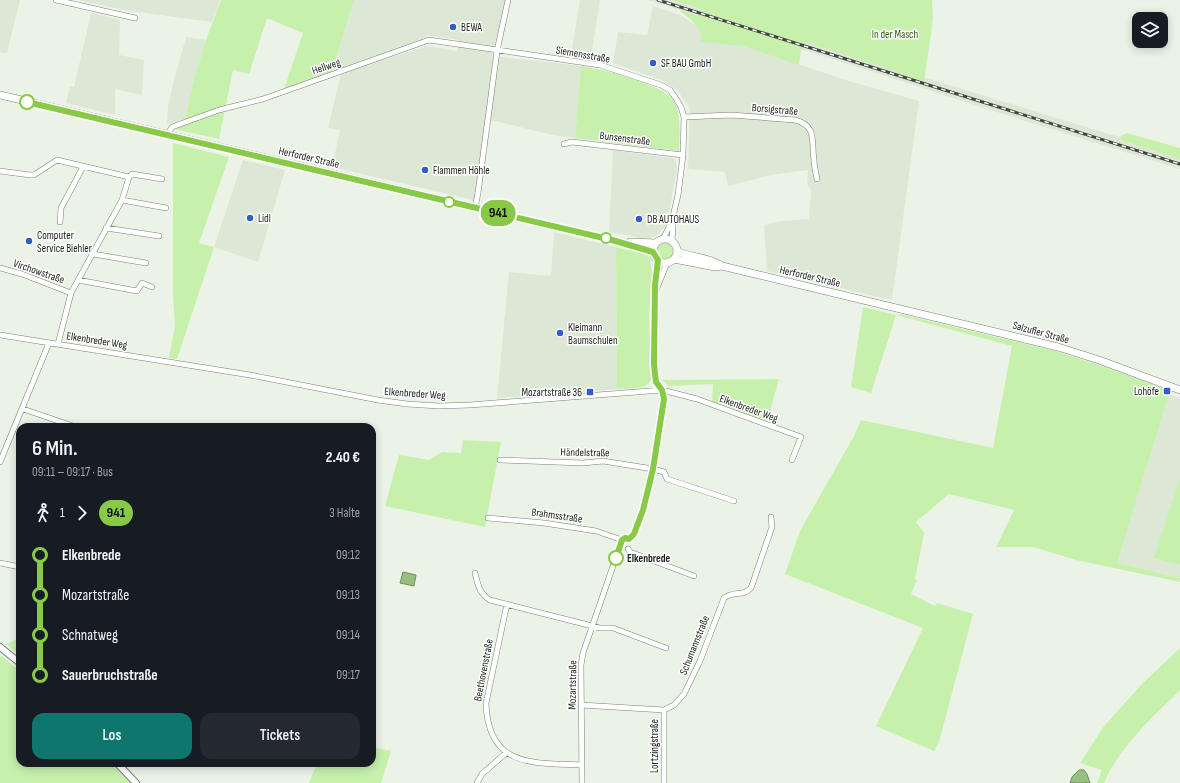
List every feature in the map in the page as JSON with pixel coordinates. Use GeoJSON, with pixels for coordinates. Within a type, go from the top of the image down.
{"type":"FeatureCollection","features":[{"type":"Feature","properties":{"kind":"main road","name":"Herforder Straße"},"geometry":{"type":"LineString","coordinates":[[0,95],[612,240],[653,252]]}},
{"type":"Feature","properties":{"kind":"main road"},"geometry":{"type":"LineString","coordinates":[[663,239],[672,240],[678,251],[674,259],[667,263],[658,260],[653,252],[656,243],[663,239]]}},
{"type":"Feature","properties":{"kind":"main road","name":"Herforder Straße"},"geometry":{"type":"LineString","coordinates":[[612,240],[635,243],[656,243]]}},
{"type":"Feature","properties":{"kind":"main road","name":"Herforder Straße"},"geometry":{"type":"LineString","coordinates":[[678,251],[716,262],[722,266],[893,307]]}},
{"type":"Feature","properties":{"kind":"main road","name":"Herforder Straße"},"geometry":{"type":"LineString","coordinates":[[674,259],[715,267],[722,266]]}},
{"type":"Feature","properties":{"kind":"main road","name":"Salzufler Straße"},"geometry":{"type":"LineString","coordinates":[[893,307],[1058,347],[1106,362],[1180,390]]}},
{"type":"Feature","properties":{"kind":"street"},"geometry":{"type":"LineString","coordinates":[[56,0],[135,18]]}},
{"type":"Feature","properties":{"kind":"street"},"geometry":{"type":"LineString","coordinates":[[475,208],[497,51],[508,0]]}},
{"type":"Feature","properties":{"kind":"street","name":"Hellweg"},"geometry":{"type":"LineString","coordinates":[[167,135],[172,127],[191,120],[219,110],[263,99],[429,40],[497,51]]}},
{"type":"Feature","properties":{"kind":"street","name":"Siemensstraße"},"geometry":{"type":"LineString","coordinates":[[497,51],[600,65],[661,85],[670,90],[681,107],[684,117],[683,155],[678,195],[672,220],[663,239]]}},
{"type":"Feature","properties":{"kind":"street","name":"Borsigstraße"},"geometry":{"type":"LineString","coordinates":[[684,117],[731,115],[796,120],[803,122],[807,125],[813,136],[813,159],[817,179]]}},
{"type":"Feature","properties":{"kind":"street","name":"Bunsenstraße"},"geometry":{"type":"LineString","coordinates":[[564,144],[572,142],[683,155]]}},
{"type":"Feature","properties":{"kind":"street"},"geometry":{"type":"LineString","coordinates":[[0,171],[34,175],[57,160],[129,177],[132,174],[162,179]]}},
{"type":"Feature","properties":{"kind":"street"},"geometry":{"type":"LineString","coordinates":[[60,222],[61,208],[83,167]]}},
{"type":"Feature","properties":{"kind":"street"},"geometry":{"type":"LineString","coordinates":[[58,344],[71,292],[122,200],[129,177]]}},
{"type":"Feature","properties":{"kind":"street"},"geometry":{"type":"LineString","coordinates":[[122,200],[166,208]]}},
{"type":"Feature","properties":{"kind":"street","name":"Siemensstraße"},"geometry":{"type":"LineString","coordinates":[[672,220],[672,240]]}},
{"type":"Feature","properties":{"kind":"street"},"geometry":{"type":"LineString","coordinates":[[106,228],[159,236]]}},
{"type":"Feature","properties":{"kind":"street"},"geometry":{"type":"LineString","coordinates":[[93,254],[146,263]]}},
{"type":"Feature","properties":{"kind":"street"},"geometry":{"type":"LineString","coordinates":[[622,540],[625,538],[629,539],[634,534],[643,510],[653,469],[663,410],[664,399],[662,390],[656,382],[654,365],[655,285],[658,260]]}},
{"type":"Feature","properties":{"kind":"street"},"geometry":{"type":"LineString","coordinates":[[655,291],[667,263]]}},
{"type":"Feature","properties":{"kind":"street","name":"Virchowstraße"},"geometry":{"type":"LineString","coordinates":[[0,268],[22,274],[71,292]]}},
{"type":"Feature","properties":{"kind":"street"},"geometry":{"type":"LineString","coordinates":[[78,280],[137,291],[142,283],[152,287]]}},
{"type":"Feature","properties":{"kind":"street","name":"Elkenbreder Weg"},"geometry":{"type":"LineString","coordinates":[[0,335],[250,375],[378,400],[407,404],[438,406],[470,405],[662,390],[697,399],[802,437],[792,460]]}},
{"type":"Feature","properties":{"kind":"street"},"geometry":{"type":"LineString","coordinates":[[17,423],[49,343]]}},
{"type":"Feature","properties":{"kind":"street"},"geometry":{"type":"LineString","coordinates":[[23,409],[64,423]]}},
{"type":"Feature","properties":{"kind":"street"},"geometry":{"type":"LineString","coordinates":[[0,462],[16,424]]}},
{"type":"Feature","properties":{"kind":"street"},"geometry":{"type":"LineString","coordinates":[[0,443],[6,446]]}},
{"type":"Feature","properties":{"kind":"street","name":"Händelstraße"},"geometry":{"type":"LineString","coordinates":[[500,460],[583,463],[603,461],[653,469],[664,472],[667,479],[734,501]]}},
{"type":"Feature","properties":{"kind":"street","name":"Schumannstraße"},"geometry":{"type":"LineString","coordinates":[[664,710],[679,701],[684,694],[700,661],[724,598],[729,594],[743,594],[751,588],[772,527],[771,517]]}},
{"type":"Feature","properties":{"kind":"street","name":"Brahmsstraße"},"geometry":{"type":"LineString","coordinates":[[488,518],[544,523],[596,531],[622,540]]}},
{"type":"Feature","properties":{"kind":"street"},"geometry":{"type":"LineString","coordinates":[[628,549],[631,543],[629,539]]}},
{"type":"Feature","properties":{"kind":"street","name":"Mozartstraße"},"geometry":{"type":"LineString","coordinates":[[582,783],[581,665],[583,653],[622,540]]}},
{"type":"Feature","properties":{"kind":"street"},"geometry":{"type":"LineString","coordinates":[[620,546],[628,549],[630,552],[694,576]]}},
{"type":"Feature","properties":{"kind":"street"},"geometry":{"type":"LineString","coordinates":[[0,563],[16,566]]}},
{"type":"Feature","properties":{"kind":"street"},"geometry":{"type":"LineString","coordinates":[[475,573],[478,586],[483,596],[490,600],[600,628],[613,628],[666,648]]}},
{"type":"Feature","properties":{"kind":"street","name":"Beethovenstraße"},"geometry":{"type":"LineString","coordinates":[[507,604],[486,703],[486,718],[493,738],[506,753],[520,760],[536,764],[582,765]]}},
{"type":"Feature","properties":{"kind":"street"},"geometry":{"type":"LineString","coordinates":[[0,647],[16,660]]}},
{"type":"Feature","properties":{"kind":"street"},"geometry":{"type":"LineString","coordinates":[[581,705],[664,710]]}},
{"type":"Feature","properties":{"kind":"street","name":"Lortzingstraße"},"geometry":{"type":"LineString","coordinates":[[664,710],[664,783]]}},
{"type":"Feature","properties":{"kind":"street"},"geometry":{"type":"LineString","coordinates":[[478,783],[482,774],[506,753]]}},
{"type":"Feature","properties":{"kind":"street"},"geometry":{"type":"LineString","coordinates":[[121,767],[136,783]]}},
{"type":"Feature","properties":{"kind":"shaded area"},"geometry":{"type":"Polygon","coordinates":[[[0,0],[20,0],[7,53],[0,52],[0,0]]]}},
{"type":"Feature","properties":{"kind":"shaded area"},"geometry":{"type":"Polygon","coordinates":[[[79,0],[220,0],[212,22],[123,10],[79,0]]]}},
{"type":"Feature","properties":{"kind":"shaded area"},"geometry":{"type":"Polygon","coordinates":[[[354,0],[506,0],[492,56],[581,66],[575,138],[553,135],[486,119],[474,200],[332,167],[340,130],[328,128],[341,73],[427,46],[457,51],[460,40],[426,35],[424,40],[332,72],[354,0]]]}},
{"type":"Feature","properties":{"kind":"shaded area"},"geometry":{"type":"Polygon","coordinates":[[[580,0],[600,0],[591,58],[571,55],[580,0]]]}},
{"type":"Feature","properties":{"kind":"shaded area"},"geometry":{"type":"Polygon","coordinates":[[[648,0],[671,0],[1119,137],[1123,141],[1180,159],[1180,169],[1022,120],[648,0]]]}},
{"type":"Feature","properties":{"kind":"shaded area"},"geometry":{"type":"Polygon","coordinates":[[[653,6],[681,15],[698,27],[705,42],[741,45],[849,81],[919,101],[892,300],[767,271],[764,225],[781,221],[809,219],[811,190],[807,184],[808,170],[771,175],[728,186],[725,172],[688,169],[690,109],[678,91],[664,81],[613,63],[618,32],[647,35],[653,6]]]}},
{"type":"Feature","properties":{"kind":"shaded area"},"geometry":{"type":"Polygon","coordinates":[[[91,13],[120,20],[119,55],[144,60],[142,95],[115,89],[115,115],[66,103],[70,87],[74,87],[91,13]]]}},
{"type":"Feature","properties":{"kind":"shaded area"},"geometry":{"type":"Polygon","coordinates":[[[186,37],[206,40],[194,79],[185,119],[167,124],[168,107],[186,37]]]}},
{"type":"Feature","properties":{"kind":"shaded area"},"geometry":{"type":"Polygon","coordinates":[[[613,150],[675,159],[677,167],[670,208],[664,228],[656,236],[647,239],[609,232],[613,150]]]}},
{"type":"Feature","properties":{"kind":"shaded area"},"geometry":{"type":"Polygon","coordinates":[[[243,160],[285,170],[258,262],[214,247],[243,160]]]}},
{"type":"Feature","properties":{"kind":"shaded area","name":"Kleimann Baumschulen"},"geometry":{"type":"Polygon","coordinates":[[[554,232],[616,247],[617,389],[497,398],[509,272],[551,276],[554,232]]]}},
{"type":"Feature","properties":{"kind":"shaded area"},"geometry":{"type":"Polygon","coordinates":[[[1169,394],[1180,398],[1180,478],[1155,557],[1180,565],[1180,578],[1117,563],[1169,394]]]}},
{"type":"Feature","properties":{"kind":"shaded area"},"geometry":{"type":"Polygon","coordinates":[[[403,572],[416,575],[414,586],[400,583],[403,572]]]}},
{"type":"Feature","properties":{"kind":"shaded area"},"geometry":{"type":"Polygon","coordinates":[[[1079,770],[1084,770],[1090,783],[1070,783],[1072,777],[1079,770]]]}},
{"type":"Feature","properties":{"kind":"green space"},"geometry":{"type":"Polygon","coordinates":[[[221,0],[354,0],[332,72],[284,89],[303,33],[267,18],[249,74],[233,70],[219,139],[174,129],[185,119],[194,79],[206,40],[221,0]]]}},
{"type":"Feature","properties":{"kind":"green space","name":"In der Masch"},"geometry":{"type":"Polygon","coordinates":[[[671,0],[932,0],[933,19],[924,82],[806,42],[801,51],[799,65],[743,46],[701,42],[698,28],[679,10],[699,16],[701,9],[671,0]]]}},
{"type":"Feature","properties":{"kind":"green space"},"geometry":{"type":"Polygon","coordinates":[[[581,66],[602,70],[644,83],[656,88],[673,100],[679,117],[679,151],[575,138],[581,66]]]}},
{"type":"Feature","properties":{"kind":"green space"},"geometry":{"type":"Polygon","coordinates":[[[1127,133],[1180,148],[1180,159],[1123,141],[1119,137],[1127,133]]]}},
{"type":"Feature","properties":{"kind":"green space"},"geometry":{"type":"Polygon","coordinates":[[[173,143],[229,157],[199,243],[214,247],[177,359],[169,358],[175,325],[173,296],[173,143]]]}},
{"type":"Feature","properties":{"kind":"green space"},"geometry":{"type":"Polygon","coordinates":[[[662,243],[668,243],[673,248],[671,257],[668,259],[662,259],[657,254],[657,248],[662,243]]]}},
{"type":"Feature","properties":{"kind":"green space"},"geometry":{"type":"Polygon","coordinates":[[[616,247],[647,255],[650,260],[652,271],[649,316],[651,380],[649,384],[636,388],[617,389],[616,247]]]}},
{"type":"Feature","properties":{"kind":"green space"},"geometry":{"type":"Polygon","coordinates":[[[863,307],[896,315],[871,393],[851,387],[863,307]]]}},
{"type":"Feature","properties":{"kind":"green space"},"geometry":{"type":"Polygon","coordinates":[[[900,314],[1055,351],[1108,368],[1170,391],[1117,563],[1180,578],[1180,582],[1076,560],[1033,547],[996,547],[1014,510],[949,494],[916,522],[924,533],[915,579],[917,580],[911,594],[935,606],[937,603],[973,614],[939,742],[934,751],[876,726],[923,628],[785,574],[800,531],[854,436],[861,420],[993,448],[1012,346],[896,315],[900,314]]]}},
{"type":"Feature","properties":{"kind":"green space"},"geometry":{"type":"Polygon","coordinates":[[[779,379],[767,422],[712,402],[713,384],[668,386],[662,380],[779,379]]]}},
{"type":"Feature","properties":{"kind":"green space"},"geometry":{"type":"Polygon","coordinates":[[[463,440],[501,442],[485,527],[385,506],[399,455],[429,460],[442,452],[461,453],[463,440]]]}},
{"type":"Feature","properties":{"kind":"green space"},"geometry":{"type":"Polygon","coordinates":[[[1180,478],[1180,565],[1154,558],[1180,478]]]}},
{"type":"Feature","properties":{"kind":"green space"},"geometry":{"type":"Polygon","coordinates":[[[16,640],[16,653],[6,644],[16,640]]]}},
{"type":"Feature","properties":{"kind":"green space"},"geometry":{"type":"Polygon","coordinates":[[[1180,648],[1180,690],[1148,722],[1118,757],[1104,783],[1097,783],[1102,770],[1080,763],[1104,726],[1143,683],[1180,648]]]}},
{"type":"Feature","properties":{"kind":"green space"},"geometry":{"type":"Polygon","coordinates":[[[0,655],[16,668],[16,767],[116,767],[131,783],[0,783],[0,655]]]}},
{"type":"Feature","properties":{"kind":"green space"},"geometry":{"type":"Polygon","coordinates":[[[376,748],[391,751],[381,783],[309,783],[315,767],[376,767],[376,748]]]}},
{"type":"Feature","properties":{"kind":"railway"},"geometry":{"type":"LineString","coordinates":[[658,0],[1180,164]]}},
{"type":"Feature","properties":{"kind":"bus line","name":"941"},"geometry":{"type":"LineString","coordinates":[[27,102],[612,240],[653,252],[658,260],[655,285],[654,365],[656,382],[662,390],[664,399],[663,410],[653,469],[643,510],[634,534],[629,539],[625,538],[622,540],[616,558]]}},
{"type":"Feature","properties":{"kind":"place","name":"BEWA"},"geometry":{"type":"Point","coordinates":[453,27]}},
{"type":"Feature","properties":{"kind":"place","name":"SF BAU GmbH"},"geometry":{"type":"Point","coordinates":[653,63]}},
{"type":"Feature","properties":{"kind":"place","name":"Flammen Höhle"},"geometry":{"type":"Point","coordinates":[425,170]}},
{"type":"Feature","properties":{"kind":"place","name":"Lidl"},"geometry":{"type":"Point","coordinates":[250,218]}},
{"type":"Feature","properties":{"kind":"place","name":"DB AUTOHAUS"},"geometry":{"type":"Point","coordinates":[639,219]}},
{"type":"Feature","properties":{"kind":"place","name":"Computer Service Biehler"},"geometry":{"type":"Point","coordinates":[29,241]}},
{"type":"Feature","properties":{"kind":"place","name":"Kleimann Baumschulen"},"geometry":{"type":"Point","coordinates":[560,333]}},
{"type":"Feature","properties":{"kind":"place","name":"Lohöfe"},"geometry":{"type":"Point","coordinates":[1167,391]}},
{"type":"Feature","properties":{"kind":"place","name":"Mozartstraße 36"},"geometry":{"type":"Point","coordinates":[590,392]}},
{"type":"Feature","properties":{"kind":"place","name":"Elkenbrede"},"geometry":{"type":"Point","coordinates":[616,558]}}]}
